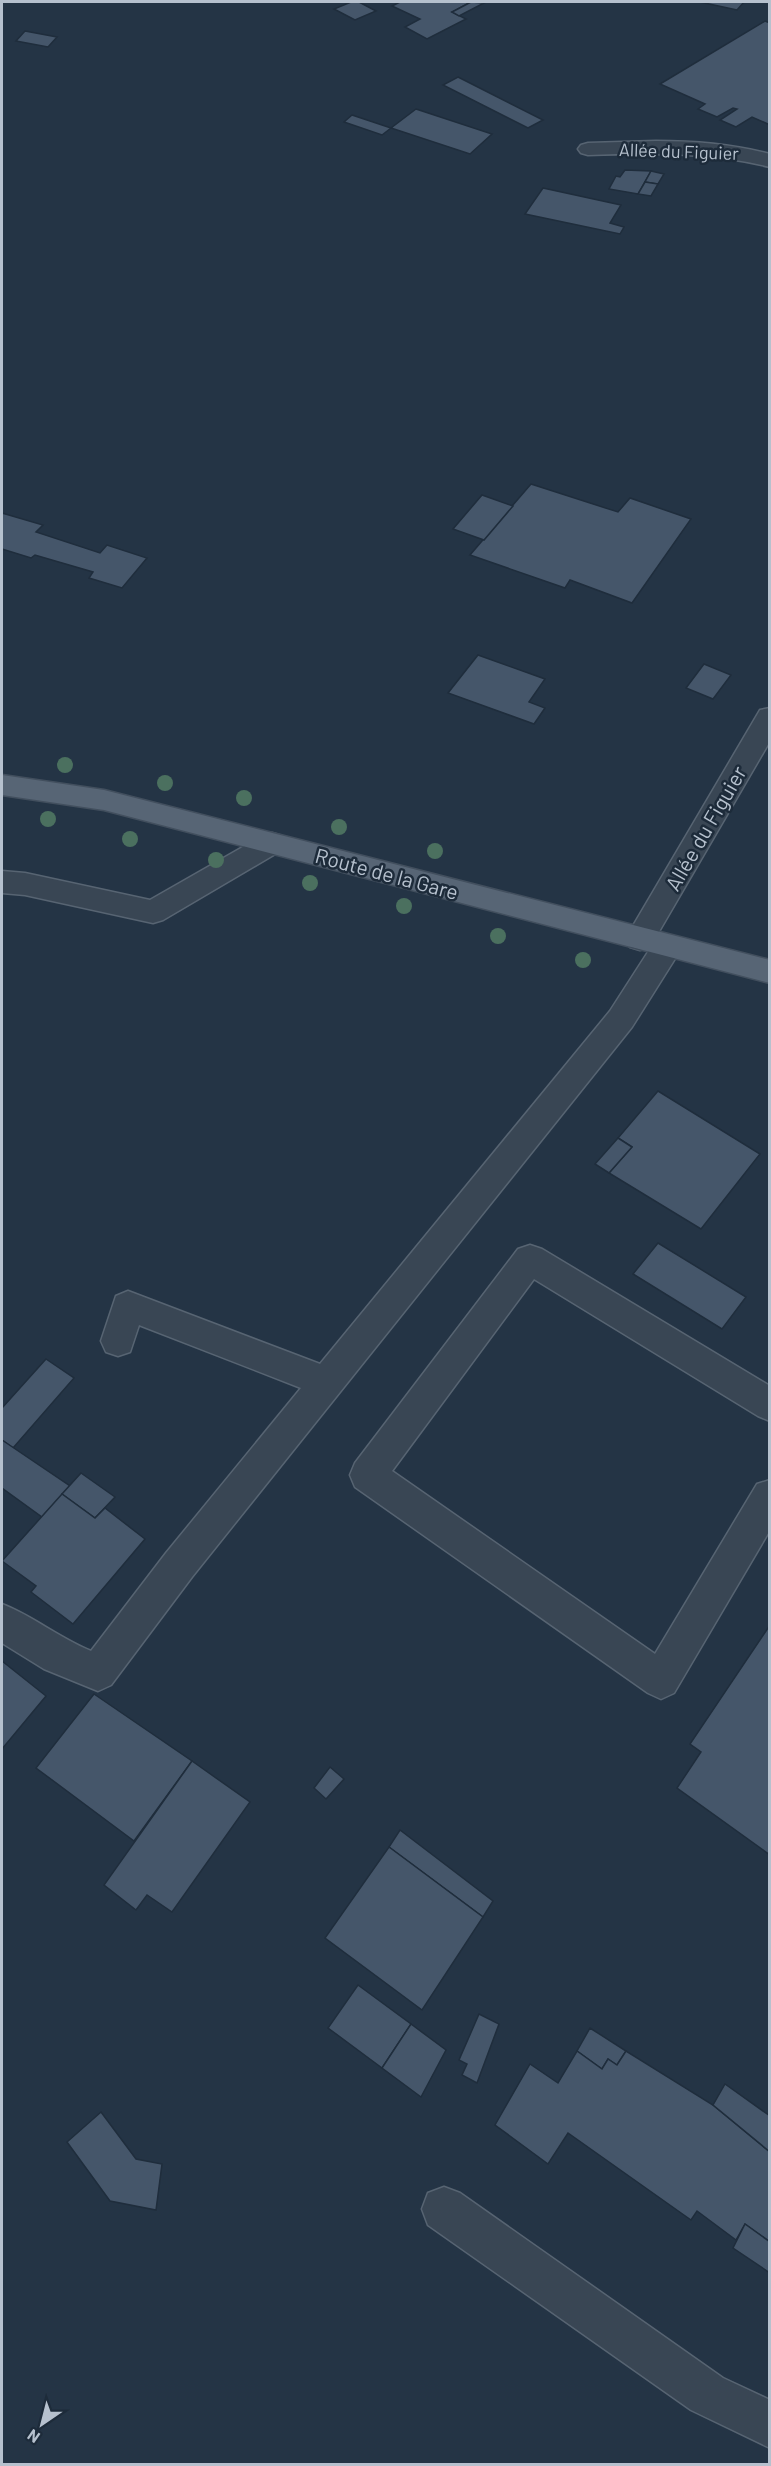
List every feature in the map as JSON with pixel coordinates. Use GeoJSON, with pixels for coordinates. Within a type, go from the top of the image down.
{"type":"FeatureCollection","features":[{"type":"Feature","properties":{"kind":"main road","name":"Route de la Gare"},"geometry":{"type":"LineString","coordinates":[[2,785],[105,800],[770,972]]}},
{"type":"Feature","properties":{"kind":"street","name":"Allée du Figuier"},"geometry":{"type":"LineString","coordinates":[[588,149],[660,147],[741,152],[770,161]]}},
{"type":"Feature","properties":{"kind":"street","name":"Allée du Figuier"},"geometry":{"type":"LineString","coordinates":[[2,1622],[57,1656],[98,1672],[179,1565],[621,1019],[654,943],[770,717]]}},
{"type":"Feature","properties":{"kind":"street"},"geometry":{"type":"LineString","coordinates":[[2,882],[25,884],[153,912],[272,843]]}},
{"type":"Feature","properties":{"kind":"street"},"geometry":{"type":"LineString","coordinates":[[770,1405],[530,1259],[368,1475],[661,1680],[770,1496]]}},
{"type":"Feature","properties":{"kind":"street"},"geometry":{"type":"LineString","coordinates":[[118,1341],[128,1306],[327,1382]]}},
{"type":"Feature","properties":{"kind":"street"},"geometry":{"type":"LineString","coordinates":[[444,2210],[707,2394],[770,2425]]}},
{"type":"Feature","properties":{"kind":"building"},"geometry":{"type":"Polygon","coordinates":[[[351,2],[359,2],[376,11],[355,20],[334,9],[351,2]]]}},
{"type":"Feature","properties":{"kind":"building"},"geometry":{"type":"Polygon","coordinates":[[[400,2],[471,2],[452,12],[466,19],[427,39],[405,27],[420,19],[392,6],[400,2]]]}},
{"type":"Feature","properties":{"kind":"building"},"geometry":{"type":"Polygon","coordinates":[[[471,2],[484,3],[459,16],[452,12],[471,2]]]}},
{"type":"Feature","properties":{"kind":"building"},"geometry":{"type":"Polygon","coordinates":[[[700,2],[744,2],[737,10],[700,2]]]}},
{"type":"Feature","properties":{"kind":"building"},"geometry":{"type":"Polygon","coordinates":[[[765,21],[770,23],[770,125],[752,117],[736,127],[720,120],[737,109],[733,108],[717,117],[698,109],[705,104],[660,84],[765,21]]]}},
{"type":"Feature","properties":{"kind":"building"},"geometry":{"type":"Polygon","coordinates":[[[25,31],[57,37],[48,47],[16,41],[25,31]]]}},
{"type":"Feature","properties":{"kind":"building"},"geometry":{"type":"Polygon","coordinates":[[[458,77],[543,120],[528,128],[443,85],[458,77]]]}},
{"type":"Feature","properties":{"kind":"building"},"geometry":{"type":"Polygon","coordinates":[[[416,109],[492,134],[470,154],[391,128],[416,109]]]}},
{"type":"Feature","properties":{"kind":"building"},"geometry":{"type":"Polygon","coordinates":[[[352,115],[391,128],[382,135],[344,122],[352,115]]]}},
{"type":"Feature","properties":{"kind":"building"},"geometry":{"type":"Polygon","coordinates":[[[625,170],[651,171],[638,194],[609,189],[616,176],[620,177],[625,170]]]}},
{"type":"Feature","properties":{"kind":"building"},"geometry":{"type":"Polygon","coordinates":[[[651,171],[664,174],[658,184],[645,182],[651,171]]]}},
{"type":"Feature","properties":{"kind":"building"},"geometry":{"type":"Polygon","coordinates":[[[645,182],[658,184],[651,196],[638,194],[645,182]]]}},
{"type":"Feature","properties":{"kind":"building"},"geometry":{"type":"Polygon","coordinates":[[[543,188],[621,205],[610,223],[624,227],[620,234],[525,214],[543,188]]]}},
{"type":"Feature","properties":{"kind":"building"},"geometry":{"type":"Polygon","coordinates":[[[531,484],[618,512],[630,498],[691,519],[632,603],[570,580],[565,588],[470,555],[531,484]]]}},
{"type":"Feature","properties":{"kind":"building"},"geometry":{"type":"Polygon","coordinates":[[[482,495],[513,506],[484,540],[453,529],[482,495]]]}},
{"type":"Feature","properties":{"kind":"building"},"geometry":{"type":"Polygon","coordinates":[[[2,513],[43,525],[36,532],[100,553],[107,545],[147,558],[122,588],[89,578],[93,572],[35,555],[31,558],[2,549],[2,513]]]}},
{"type":"Feature","properties":{"kind":"building"},"geometry":{"type":"Polygon","coordinates":[[[478,655],[545,679],[529,702],[545,708],[534,724],[448,693],[478,655]]]}},
{"type":"Feature","properties":{"kind":"building"},"geometry":{"type":"Polygon","coordinates":[[[704,664],[731,675],[713,699],[686,688],[704,664]]]}},
{"type":"Feature","properties":{"kind":"building"},"geometry":{"type":"Polygon","coordinates":[[[658,1091],[760,1154],[701,1229],[609,1173],[632,1147],[618,1138],[658,1091]]]}},
{"type":"Feature","properties":{"kind":"building"},"geometry":{"type":"Polygon","coordinates":[[[618,1138],[632,1147],[609,1173],[595,1164],[618,1138]]]}},
{"type":"Feature","properties":{"kind":"building"},"geometry":{"type":"Polygon","coordinates":[[[658,1243],[746,1297],[722,1329],[633,1274],[658,1243]]]}},
{"type":"Feature","properties":{"kind":"building"},"geometry":{"type":"Polygon","coordinates":[[[46,1359],[74,1378],[13,1448],[2,1440],[2,1408],[46,1359]]]}},
{"type":"Feature","properties":{"kind":"building"},"geometry":{"type":"Polygon","coordinates":[[[2,1440],[70,1486],[42,1517],[2,1488],[2,1440]]]}},
{"type":"Feature","properties":{"kind":"building"},"geometry":{"type":"Polygon","coordinates":[[[81,1473],[115,1497],[95,1518],[62,1494],[81,1473]]]}},
{"type":"Feature","properties":{"kind":"building"},"geometry":{"type":"Polygon","coordinates":[[[62,1494],[95,1518],[105,1508],[145,1539],[73,1624],[31,1592],[36,1586],[2,1561],[62,1494]]]}},
{"type":"Feature","properties":{"kind":"building"},"geometry":{"type":"Polygon","coordinates":[[[770,1625],[770,1855],[677,1788],[701,1752],[690,1744],[770,1625]]]}},
{"type":"Feature","properties":{"kind":"building"},"geometry":{"type":"Polygon","coordinates":[[[2,1661],[46,1696],[2,1749],[2,1661]]]}},
{"type":"Feature","properties":{"kind":"building"},"geometry":{"type":"Polygon","coordinates":[[[94,1694],[192,1761],[134,1841],[36,1768],[94,1694]]]}},
{"type":"Feature","properties":{"kind":"building"},"geometry":{"type":"Polygon","coordinates":[[[192,1761],[250,1802],[172,1912],[147,1895],[136,1910],[104,1885],[192,1761]]]}},
{"type":"Feature","properties":{"kind":"building"},"geometry":{"type":"Polygon","coordinates":[[[330,1767],[344,1779],[326,1799],[314,1788],[330,1767]]]}},
{"type":"Feature","properties":{"kind":"building"},"geometry":{"type":"Polygon","coordinates":[[[400,1830],[493,1901],[483,1917],[389,1847],[400,1830]]]}},
{"type":"Feature","properties":{"kind":"building"},"geometry":{"type":"Polygon","coordinates":[[[389,1847],[483,1917],[422,2010],[325,1938],[389,1847]]]}},
{"type":"Feature","properties":{"kind":"building"},"geometry":{"type":"Polygon","coordinates":[[[358,1985],[411,2024],[382,2068],[328,2028],[358,1985]]]}},
{"type":"Feature","properties":{"kind":"building"},"geometry":{"type":"Polygon","coordinates":[[[479,2014],[499,2024],[477,2083],[462,2075],[467,2064],[459,2060],[479,2014]]]}},
{"type":"Feature","properties":{"kind":"building"},"geometry":{"type":"Polygon","coordinates":[[[411,2024],[446,2050],[421,2097],[382,2068],[411,2024]]]}},
{"type":"Feature","properties":{"kind":"building"},"geometry":{"type":"Polygon","coordinates":[[[590,2028],[626,2051],[617,2065],[608,2059],[602,2069],[577,2051],[590,2028]]]}},
{"type":"Feature","properties":{"kind":"building"},"geometry":{"type":"Polygon","coordinates":[[[577,2051],[602,2069],[608,2059],[617,2065],[626,2051],[713,2105],[770,2152],[770,2242],[745,2224],[736,2240],[697,2211],[691,2220],[568,2133],[548,2164],[495,2125],[530,2064],[558,2083],[577,2051]]]}},
{"type":"Feature","properties":{"kind":"building"},"geometry":{"type":"Polygon","coordinates":[[[725,2084],[770,2116],[770,2152],[713,2105],[725,2084]]]}},
{"type":"Feature","properties":{"kind":"building"},"geometry":{"type":"Polygon","coordinates":[[[101,2112],[136,2159],[162,2164],[156,2210],[110,2201],[67,2142],[101,2112]]]}},
{"type":"Feature","properties":{"kind":"building"},"geometry":{"type":"Polygon","coordinates":[[[745,2224],[770,2242],[770,2273],[733,2248],[745,2224]]]}}]}
